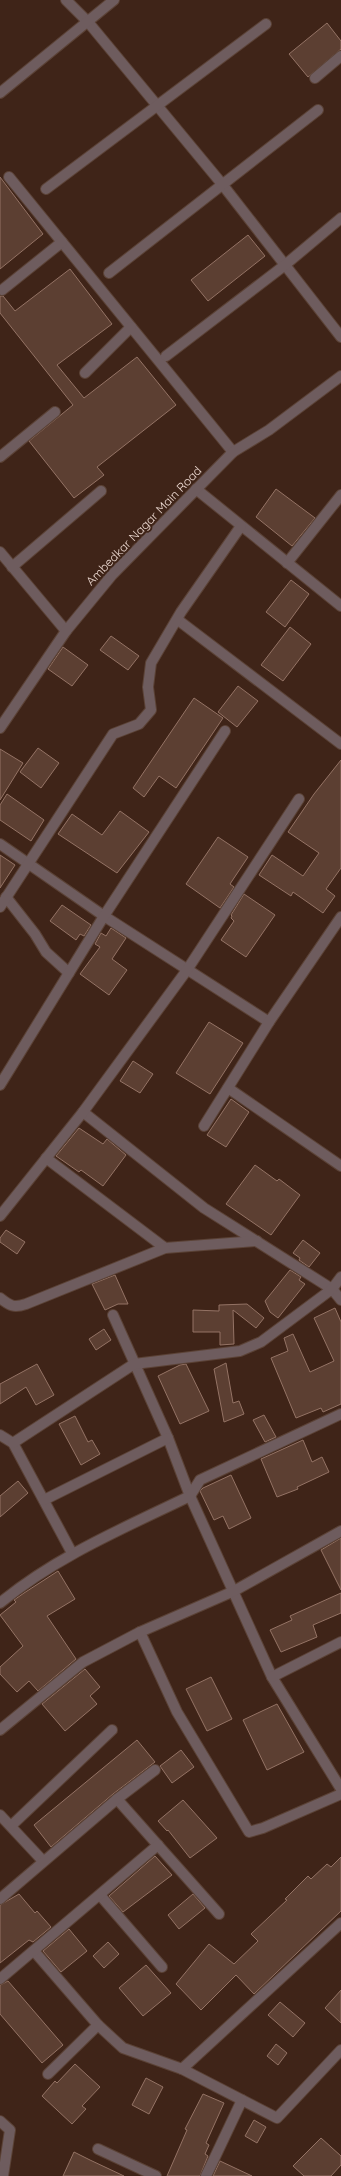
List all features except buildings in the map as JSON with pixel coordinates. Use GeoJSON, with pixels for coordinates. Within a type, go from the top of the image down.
{"type":"FeatureCollection","features":[{"type":"Feature","properties":{"kind":"street"},"geometry":{"type":"LineString","coordinates":[[66,0],[88,22],[222,184],[341,337]]}},
{"type":"Feature","properties":{"kind":"street"},"geometry":{"type":"LineString","coordinates":[[0,93],[114,0]]}},
{"type":"Feature","properties":{"kind":"street"},"geometry":{"type":"LineString","coordinates":[[46,190],[266,24]]}},
{"type":"Feature","properties":{"kind":"street"},"geometry":{"type":"LineString","coordinates":[[315,78],[341,56]]}},
{"type":"Feature","properties":{"kind":"street"},"geometry":{"type":"LineString","coordinates":[[109,273],[318,110]]}},
{"type":"Feature","properties":{"kind":"street"},"geometry":{"type":"LineString","coordinates":[[9,177],[233,452]]}},
{"type":"Feature","properties":{"kind":"street"},"geometry":{"type":"LineString","coordinates":[[166,356],[285,265],[341,218]]}},
{"type":"Feature","properties":{"kind":"street"},"geometry":{"type":"LineString","coordinates":[[2,290],[62,242]]}},
{"type":"Feature","properties":{"kind":"street"},"geometry":{"type":"LineString","coordinates":[[85,373],[131,327]]}},
{"type":"Feature","properties":{"kind":"street","name":"Ambedkar Nagar Main Road"},"geometry":{"type":"LineString","coordinates":[[0,728],[66,631],[112,575],[233,452],[269,430],[341,376]]}},
{"type":"Feature","properties":{"kind":"street"},"geometry":{"type":"LineString","coordinates":[[0,457],[55,412]]}},
{"type":"Feature","properties":{"kind":"street"},"geometry":{"type":"LineString","coordinates":[[196,489],[341,606]]}},
{"type":"Feature","properties":{"kind":"street"},"geometry":{"type":"LineString","coordinates":[[12,567],[101,491]]}},
{"type":"Feature","properties":{"kind":"street"},"geometry":{"type":"LineString","coordinates":[[287,563],[341,495]]}},
{"type":"Feature","properties":{"kind":"street"},"geometry":{"type":"LineString","coordinates":[[0,907],[113,734],[139,724],[151,710],[148,687],[151,663],[178,620],[242,526]]}},
{"type":"Feature","properties":{"kind":"street"},"geometry":{"type":"LineString","coordinates":[[0,552],[66,631]]}},
{"type":"Feature","properties":{"kind":"street"},"geometry":{"type":"LineString","coordinates":[[178,620],[341,744]]}},
{"type":"Feature","properties":{"kind":"street"},"geometry":{"type":"LineString","coordinates":[[0,1085],[104,916],[225,731]]}},
{"type":"Feature","properties":{"kind":"street"},"geometry":{"type":"LineString","coordinates":[[0,1216],[83,1112],[187,970],[299,799]]}},
{"type":"Feature","properties":{"kind":"street"},"geometry":{"type":"LineString","coordinates":[[0,844],[104,916],[269,1022]]}},
{"type":"Feature","properties":{"kind":"street"},"geometry":{"type":"LineString","coordinates":[[6,897],[35,934],[46,952],[69,973]]}},
{"type":"Feature","properties":{"kind":"street"},"geometry":{"type":"LineString","coordinates":[[204,1126],[269,1022],[341,918]]}},
{"type":"Feature","properties":{"kind":"street"},"geometry":{"type":"LineString","coordinates":[[228,1088],[341,1166]]}},
{"type":"Feature","properties":{"kind":"street"},"geometry":{"type":"LineString","coordinates":[[83,1112],[204,1208],[332,1289],[341,1300]]}},
{"type":"Feature","properties":{"kind":"street"},"geometry":{"type":"LineString","coordinates":[[46,1158],[165,1248]]}},
{"type":"Feature","properties":{"kind":"street"},"geometry":{"type":"LineString","coordinates":[[0,1298],[10,1306],[17,1307],[165,1248],[257,1241]]}},
{"type":"Feature","properties":{"kind":"street"},"geometry":{"type":"LineString","coordinates":[[13,1443],[134,1364],[240,1351],[261,1342],[332,1289],[341,1277]]}},
{"type":"Feature","properties":{"kind":"street"},"geometry":{"type":"LineString","coordinates":[[113,1315],[168,1438],[190,1496],[272,1677],[341,1789]]}},
{"type":"Feature","properties":{"kind":"street"},"geometry":{"type":"LineString","coordinates":[[0,1603],[21,1586],[72,1553],[190,1496],[200,1480],[341,1414]]}},
{"type":"Feature","properties":{"kind":"street"},"geometry":{"type":"LineString","coordinates":[[0,1435],[13,1443],[72,1553]]}},
{"type":"Feature","properties":{"kind":"street"},"geometry":{"type":"LineString","coordinates":[[44,1500],[168,1438]]}},
{"type":"Feature","properties":{"kind":"street"},"geometry":{"type":"LineString","coordinates":[[0,1730],[78,1666],[140,1632],[234,1591],[341,1531]]}},
{"type":"Feature","properties":{"kind":"street"},"geometry":{"type":"LineString","coordinates":[[140,1632],[178,1712],[249,1832],[276,1823],[341,1794]]}},
{"type":"Feature","properties":{"kind":"street"},"geometry":{"type":"LineString","coordinates":[[272,1677],[341,1642]]}},
{"type":"Feature","properties":{"kind":"street"},"geometry":{"type":"LineString","coordinates":[[11,1826],[112,1730]]}},
{"type":"Feature","properties":{"kind":"street"},"geometry":{"type":"LineString","coordinates":[[0,1898],[117,1799],[155,1770]]}},
{"type":"Feature","properties":{"kind":"street"},"geometry":{"type":"LineString","coordinates":[[117,1799],[219,1914]]}},
{"type":"Feature","properties":{"kind":"street"},"geometry":{"type":"LineString","coordinates":[[0,1815],[43,1861]]}},
{"type":"Feature","properties":{"kind":"street"},"geometry":{"type":"LineString","coordinates":[[0,1979],[158,1846]]}},
{"type":"Feature","properties":{"kind":"street"},"geometry":{"type":"LineString","coordinates":[[100,1896],[162,1967]]}},
{"type":"Feature","properties":{"kind":"street"},"geometry":{"type":"LineString","coordinates":[[182,2069],[341,1923]]}},
{"type":"Feature","properties":{"kind":"street"},"geometry":{"type":"LineString","coordinates":[[34,1951],[98,2025],[123,2048],[182,2069],[277,2118],[341,2050]]}},
{"type":"Feature","properties":{"kind":"street"},"geometry":{"type":"LineString","coordinates":[[48,2074],[98,2025]]}},
{"type":"Feature","properties":{"kind":"street"},"geometry":{"type":"LineString","coordinates":[[206,2176],[242,2100]]}},
{"type":"Feature","properties":{"kind":"street"},"geometry":{"type":"LineString","coordinates":[[0,2121],[10,2130],[3,2176]]}},
{"type":"Feature","properties":{"kind":"street"},"geometry":{"type":"LineString","coordinates":[[98,2149],[156,2176]]}}]}
